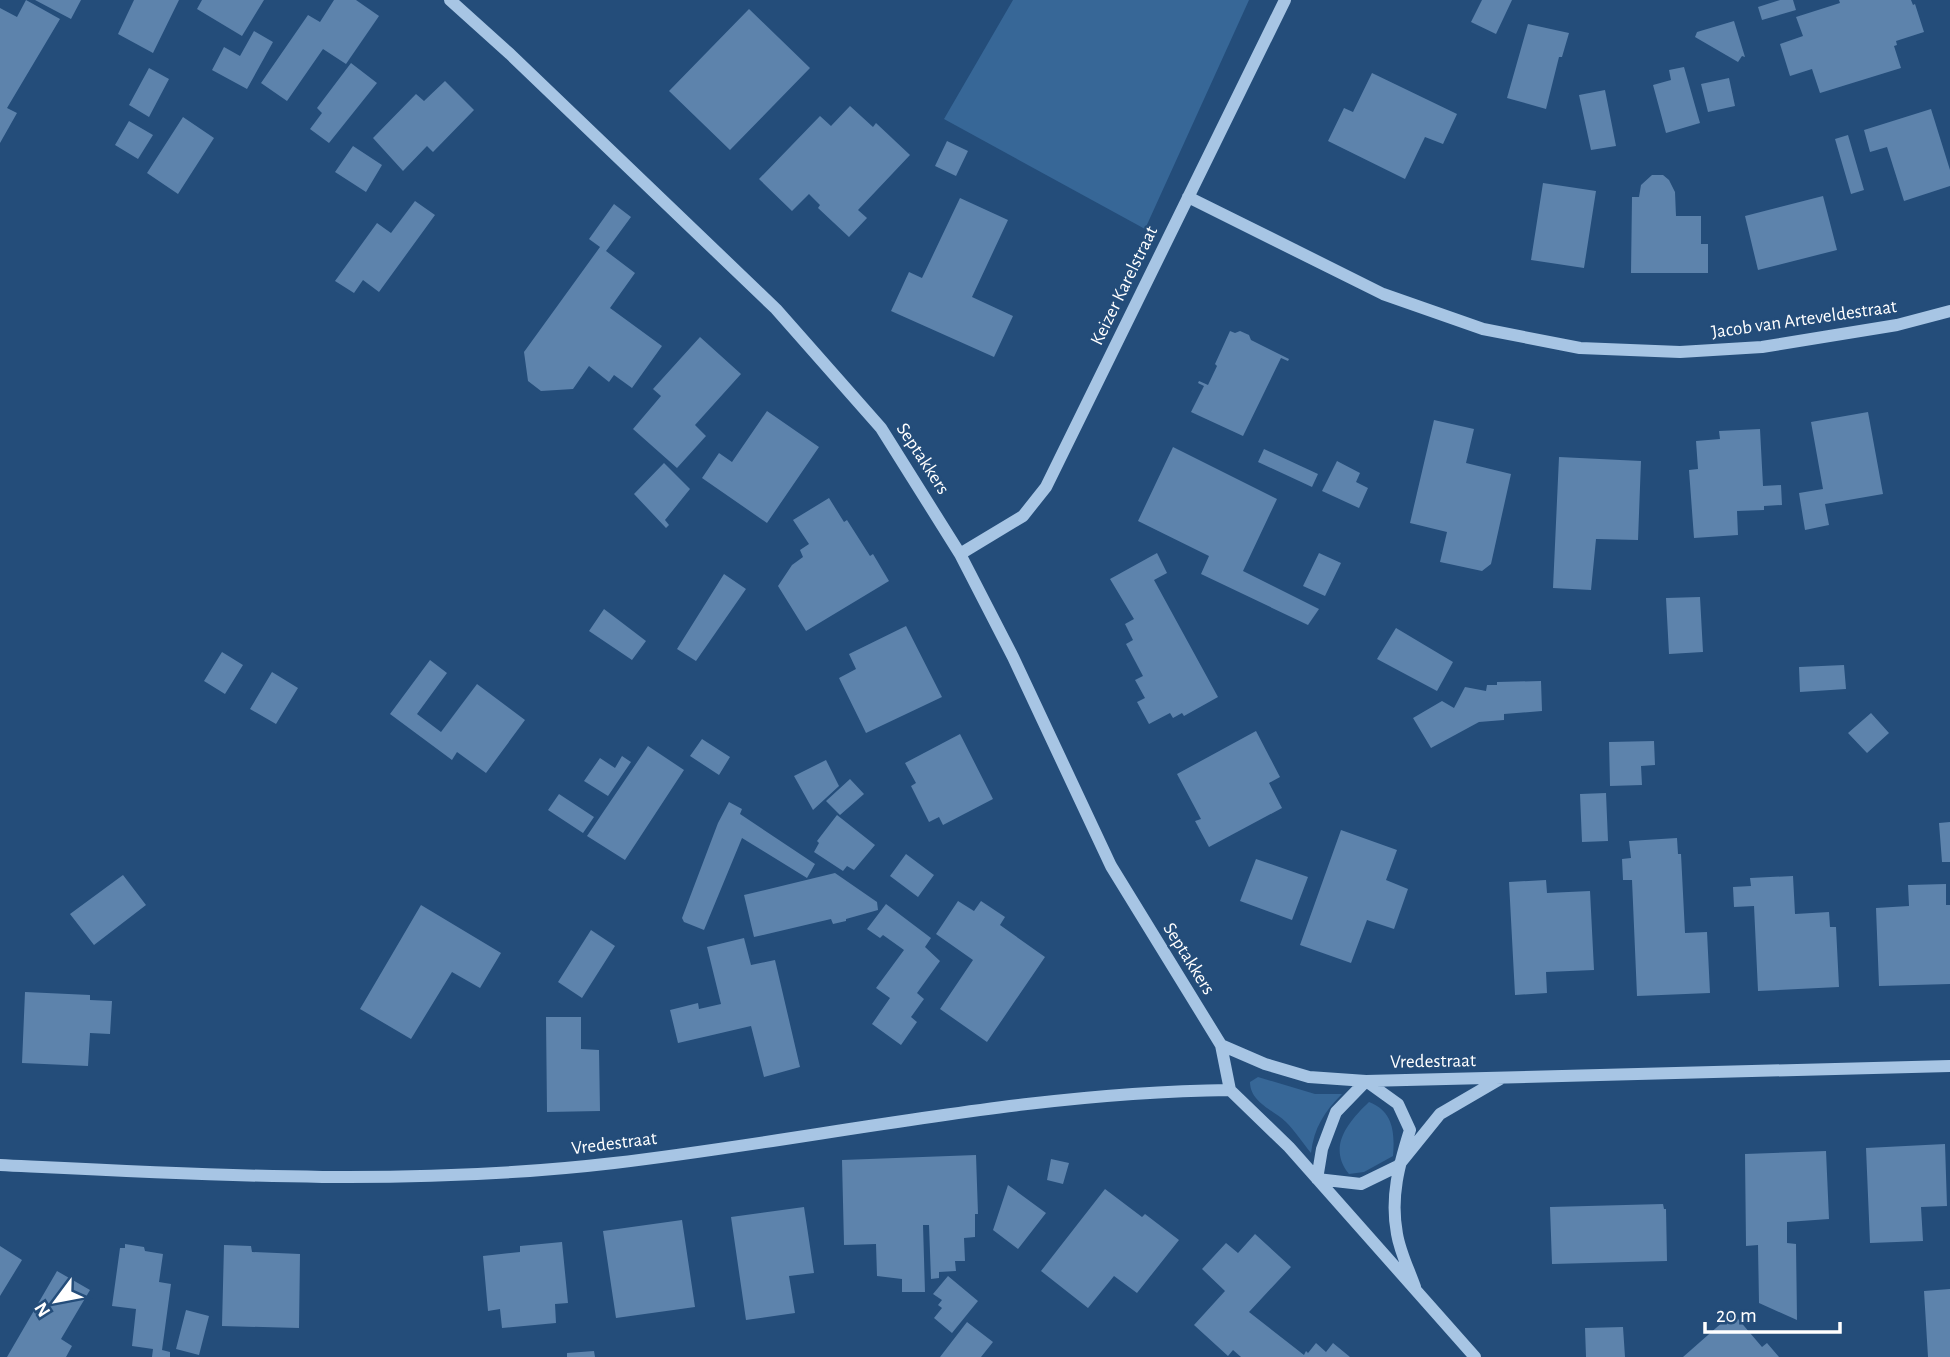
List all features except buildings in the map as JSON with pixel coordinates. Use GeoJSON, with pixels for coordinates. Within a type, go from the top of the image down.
{"type":"FeatureCollection","features":[{"type":"Feature","properties":{"kind":"street","name":"Septakkers"},"geometry":{"type":"LineString","coordinates":[[450,0],[776,309],[881,428],[960,554],[1013,657],[1111,866],[1221,1045],[1230,1090]]}},
{"type":"Feature","properties":{"kind":"street","name":"Keizer Karelstraat"},"geometry":{"type":"LineString","coordinates":[[960,554],[1023,516],[1046,486],[1284,0]]}},
{"type":"Feature","properties":{"kind":"street","name":"Jacob van Arteveldestraat"},"geometry":{"type":"LineString","coordinates":[[1188,197],[1383,295],[1483,328],[1580,348],[1680,352],[1762,347],[1897,326],[1950,311]]}},
{"type":"Feature","properties":{"kind":"street"},"geometry":{"type":"LineString","coordinates":[[1221,1045],[1265,1064],[1309,1077],[1366,1081],[1398,1104],[1410,1130],[1398,1166],[1393,1196],[1397,1236],[1418,1294]]}},
{"type":"Feature","properties":{"kind":"street","name":"Vredestraat"},"geometry":{"type":"LineString","coordinates":[[1500,1079],[1440,1114],[1398,1166],[1361,1184],[1317,1179],[1322,1149],[1336,1112],[1366,1081],[1950,1066]]}},
{"type":"Feature","properties":{"kind":"street"},"geometry":{"type":"LineString","coordinates":[[1230,1090],[1289,1147],[1468,1354]]}},
{"type":"Feature","properties":{"kind":"street","name":"Vredestraat"},"geometry":{"type":"LineString","coordinates":[[0,1165],[285,1176],[397,1177],[503,1173],[614,1163],[932,1116],[1091,1097],[1230,1090]]}},
{"type":"Feature","properties":{"kind":"shaded area"},"geometry":{"type":"Polygon","coordinates":[[[1013,0],[1249,0],[1145,229],[944,119],[1013,0]]]}},
{"type":"Feature","properties":{"kind":"shaded area"},"geometry":{"type":"Polygon","coordinates":[[[1258,1077],[1315,1094],[1342,1094],[1321,1121],[1311,1153],[1286,1122],[1254,1095],[1250,1082],[1258,1077]]]}},
{"type":"Feature","properties":{"kind":"shaded area"},"geometry":{"type":"Polygon","coordinates":[[[1369,1102],[1383,1111],[1391,1123],[1393,1156],[1364,1172],[1349,1174],[1343,1164],[1340,1145],[1348,1126],[1369,1102]]]}}]}
